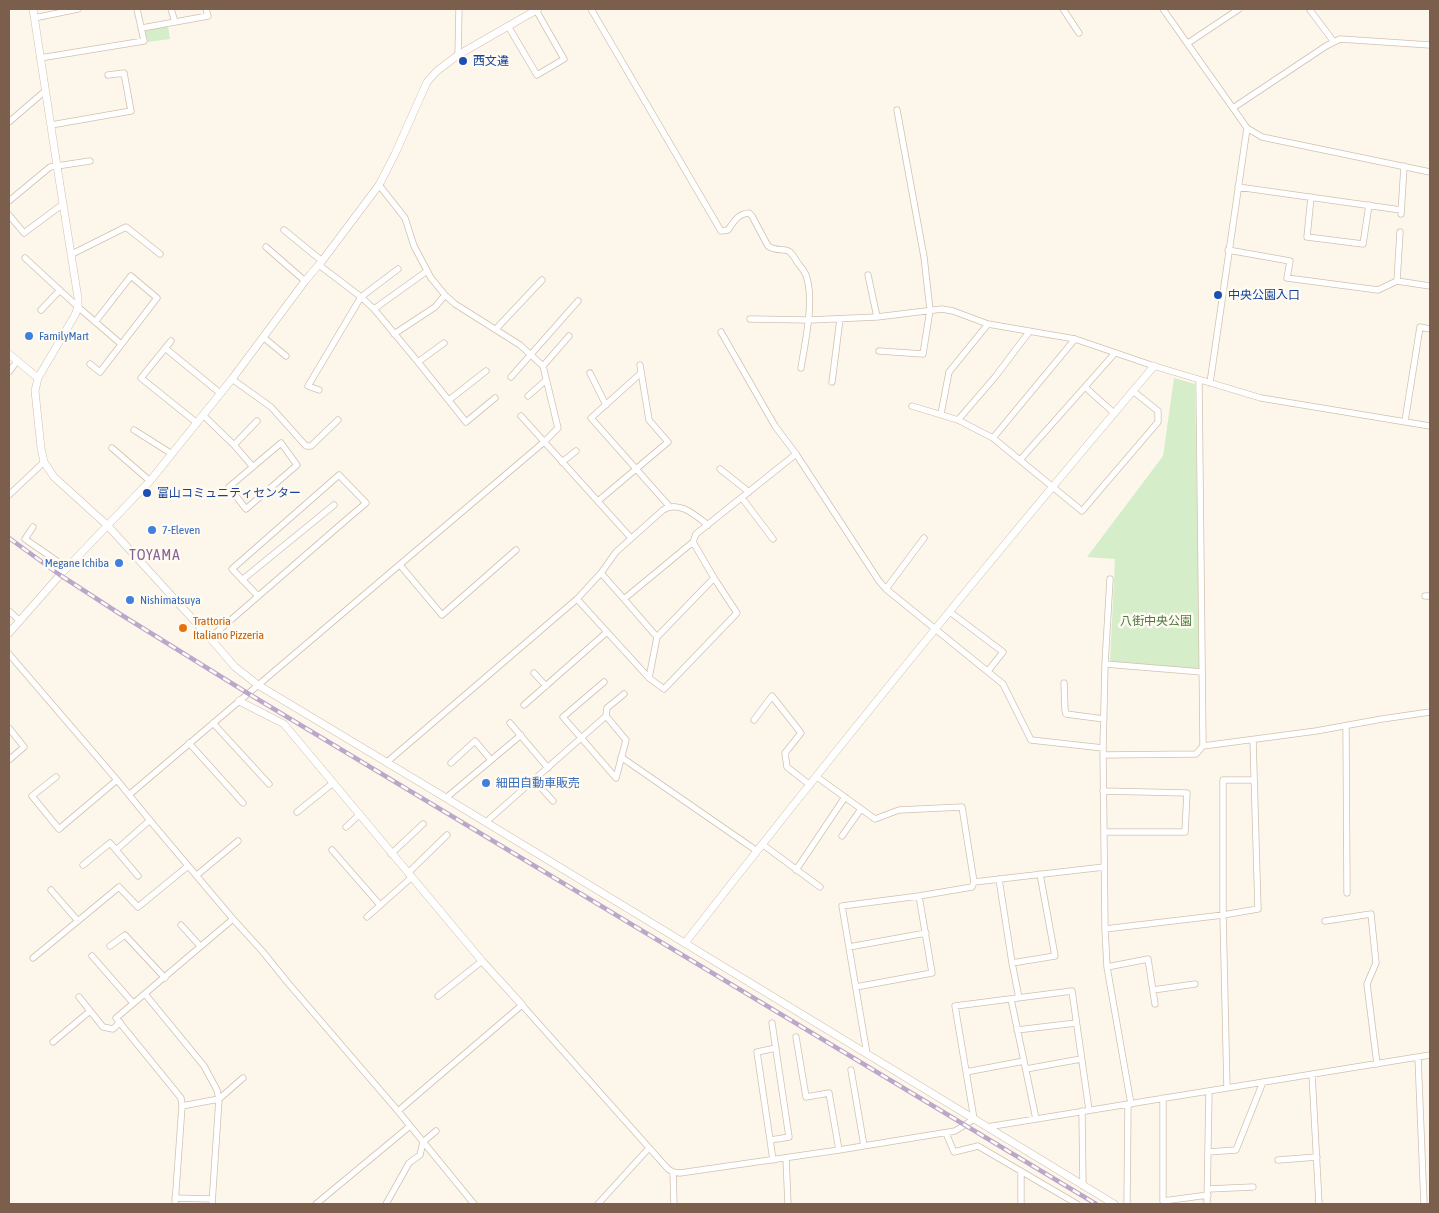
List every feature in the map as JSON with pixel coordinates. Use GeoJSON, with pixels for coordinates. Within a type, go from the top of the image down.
{"type":"FeatureCollection","features":[{"type":"Feature","properties":{"kind":"street"},"geometry":{"type":"LineString","coordinates":[[33,9],[78,298],[78,307],[38,378],[35,391],[44,462],[54,477],[108,526],[235,667],[258,685],[1114,1204]]}},
{"type":"Feature","properties":{"kind":"street"},"geometry":{"type":"LineString","coordinates":[[34,18],[78,9]]}},
{"type":"Feature","properties":{"kind":"street"},"geometry":{"type":"LineString","coordinates":[[40,58],[144,41],[138,9]]}},
{"type":"Feature","properties":{"kind":"street"},"geometry":{"type":"LineString","coordinates":[[171,9],[175,22]]}},
{"type":"Feature","properties":{"kind":"street"},"geometry":{"type":"LineString","coordinates":[[142,28],[208,16],[206,9]]}},
{"type":"Feature","properties":{"kind":"street"},"geometry":{"type":"LineString","coordinates":[[458,55],[459,9]]}},
{"type":"Feature","properties":{"kind":"street"},"geometry":{"type":"LineString","coordinates":[[9,634],[67,568],[150,481],[232,379],[380,185],[426,82],[458,55],[537,9],[564,59],[537,76],[508,26]]}},
{"type":"Feature","properties":{"kind":"street"},"geometry":{"type":"LineString","coordinates":[[592,9],[721,231],[728,230],[737,217],[749,214],[752,216],[768,246],[773,249],[786,250],[794,256],[806,274],[809,290],[809,320],[801,368]]}},
{"type":"Feature","properties":{"kind":"street"},"geometry":{"type":"LineString","coordinates":[[1063,9],[1079,33]]}},
{"type":"Feature","properties":{"kind":"street"},"geometry":{"type":"LineString","coordinates":[[1163,9],[1247,128],[1262,137],[1430,172]]}},
{"type":"Feature","properties":{"kind":"street"},"geometry":{"type":"LineString","coordinates":[[1188,43],[1239,9]]}},
{"type":"Feature","properties":{"kind":"street"},"geometry":{"type":"LineString","coordinates":[[1311,9],[1334,42]]}},
{"type":"Feature","properties":{"kind":"street"},"geometry":{"type":"LineString","coordinates":[[1234,108],[1340,39],[1430,45]]}},
{"type":"Feature","properties":{"kind":"street"},"geometry":{"type":"LineString","coordinates":[[50,125],[131,111],[124,73],[108,75]]}},
{"type":"Feature","properties":{"kind":"street"},"geometry":{"type":"LineString","coordinates":[[9,122],[45,91]]}},
{"type":"Feature","properties":{"kind":"street"},"geometry":{"type":"LineString","coordinates":[[879,351],[923,354],[930,310],[924,257],[897,110]]}},
{"type":"Feature","properties":{"kind":"street"},"geometry":{"type":"LineString","coordinates":[[1210,383],[1247,128]]}},
{"type":"Feature","properties":{"kind":"street"},"geometry":{"type":"LineString","coordinates":[[9,201],[50,168],[90,161]]}},
{"type":"Feature","properties":{"kind":"street"},"geometry":{"type":"LineString","coordinates":[[1238,187],[1369,205],[1401,212],[1404,166]]}},
{"type":"Feature","properties":{"kind":"street"},"geometry":{"type":"LineString","coordinates":[[130,794],[544,442],[558,428],[543,366],[520,345],[455,304],[445,295],[426,271],[414,246],[405,218],[380,185]]}},
{"type":"Feature","properties":{"kind":"street"},"geometry":{"type":"LineString","coordinates":[[1312,197],[1306,237],[1363,244],[1369,205]]}},
{"type":"Feature","properties":{"kind":"street"},"geometry":{"type":"LineString","coordinates":[[9,215],[24,233],[63,204]]}},
{"type":"Feature","properties":{"kind":"street"},"geometry":{"type":"LineString","coordinates":[[72,254],[126,228],[160,254]]}},
{"type":"Feature","properties":{"kind":"street"},"geometry":{"type":"LineString","coordinates":[[284,230],[374,309],[466,422],[495,398]]}},
{"type":"Feature","properties":{"kind":"street"},"geometry":{"type":"LineString","coordinates":[[1397,281],[1400,232]]}},
{"type":"Feature","properties":{"kind":"street"},"geometry":{"type":"LineString","coordinates":[[266,247],[305,281]]}},
{"type":"Feature","properties":{"kind":"street"},"geometry":{"type":"LineString","coordinates":[[1228,250],[1290,260],[1287,278],[1378,290],[1397,281],[1430,286]]}},
{"type":"Feature","properties":{"kind":"street"},"geometry":{"type":"LineString","coordinates":[[25,258],[121,344]]}},
{"type":"Feature","properties":{"kind":"street"},"geometry":{"type":"LineString","coordinates":[[319,390],[308,386],[361,297],[398,269]]}},
{"type":"Feature","properties":{"kind":"street"},"geometry":{"type":"LineString","coordinates":[[374,309],[426,271]]}},
{"type":"Feature","properties":{"kind":"street"},"geometry":{"type":"LineString","coordinates":[[868,275],[877,317]]}},
{"type":"Feature","properties":{"kind":"street"},"geometry":{"type":"LineString","coordinates":[[90,364],[100,372],[157,298],[131,276],[95,322]]}},
{"type":"Feature","properties":{"kind":"street"},"geometry":{"type":"LineString","coordinates":[[496,330],[542,280]]}},
{"type":"Feature","properties":{"kind":"street"},"geometry":{"type":"LineString","coordinates":[[41,310],[60,290]]}},
{"type":"Feature","properties":{"kind":"street"},"geometry":{"type":"LineString","coordinates":[[394,334],[435,306],[445,295]]}},
{"type":"Feature","properties":{"kind":"street"},"geometry":{"type":"LineString","coordinates":[[510,377],[578,301]]}},
{"type":"Feature","properties":{"kind":"street"},"geometry":{"type":"LineString","coordinates":[[750,319],[840,319],[877,317],[942,309],[953,311],[988,324],[1075,339],[1198,380],[1261,398],[1430,426]]}},
{"type":"Feature","properties":{"kind":"street"},"geometry":{"type":"LineString","coordinates":[[832,382],[840,319]]}},
{"type":"Feature","properties":{"kind":"street"},"geometry":{"type":"LineString","coordinates":[[941,414],[949,372],[988,324]]}},
{"type":"Feature","properties":{"kind":"street"},"geometry":{"type":"LineString","coordinates":[[1405,421],[1420,327],[1430,329]]}},
{"type":"Feature","properties":{"kind":"street"},"geometry":{"type":"LineString","coordinates":[[722,332],[775,426],[796,454],[886,589],[1003,684],[1031,740],[1103,752],[1196,754],[1203,746],[1198,380]]}},
{"type":"Feature","properties":{"kind":"street"},"geometry":{"type":"LineString","coordinates":[[958,420],[1030,332]]}},
{"type":"Feature","properties":{"kind":"street"},"geometry":{"type":"LineString","coordinates":[[543,366],[569,336]]}},
{"type":"Feature","properties":{"kind":"street"},"geometry":{"type":"LineString","coordinates":[[263,337],[286,356]]}},
{"type":"Feature","properties":{"kind":"street"},"geometry":{"type":"LineString","coordinates":[[993,438],[1075,339]]}},
{"type":"Feature","properties":{"kind":"street"},"geometry":{"type":"LineString","coordinates":[[171,341],[141,378],[197,423]]}},
{"type":"Feature","properties":{"kind":"street"},"geometry":{"type":"LineString","coordinates":[[418,362],[444,343]]}},
{"type":"Feature","properties":{"kind":"street"},"geometry":{"type":"LineString","coordinates":[[165,348],[220,393]]}},
{"type":"Feature","properties":{"kind":"street"},"geometry":{"type":"LineString","coordinates":[[1020,460],[1115,353]]}},
{"type":"Feature","properties":{"kind":"street"},"geometry":{"type":"LineString","coordinates":[[9,354],[38,378]]}},
{"type":"Feature","properties":{"kind":"street"},"geometry":{"type":"LineString","coordinates":[[9,372],[17,361]]}},
{"type":"Feature","properties":{"kind":"street"},"geometry":{"type":"LineString","coordinates":[[598,501],[668,442],[649,420],[640,366]]}},
{"type":"Feature","properties":{"kind":"street"},"geometry":{"type":"LineString","coordinates":[[685,943],[756,850],[1154,366]]}},
{"type":"Feature","properties":{"kind":"street"},"geometry":{"type":"LineString","coordinates":[[449,400],[486,372]]}},
{"type":"Feature","properties":{"kind":"street"},"geometry":{"type":"LineString","coordinates":[[590,373],[606,405]]}},
{"type":"Feature","properties":{"kind":"street"},"geometry":{"type":"LineString","coordinates":[[642,373],[591,418],[668,506],[690,511],[708,524]]}},
{"type":"Feature","properties":{"kind":"street"},"geometry":{"type":"LineString","coordinates":[[232,379],[271,407],[306,446],[311,446],[338,420]]}},
{"type":"Feature","properties":{"kind":"street"},"geometry":{"type":"LineString","coordinates":[[528,396],[546,380]]}},
{"type":"Feature","properties":{"kind":"street"},"geometry":{"type":"LineString","coordinates":[[1085,387],[1114,413]]}},
{"type":"Feature","properties":{"kind":"street"},"geometry":{"type":"LineString","coordinates":[[912,406],[958,420],[993,438],[1082,511],[1158,422],[1158,412],[1132,392]]}},
{"type":"Feature","properties":{"kind":"street"},"geometry":{"type":"LineString","coordinates":[[203,415],[234,445],[253,467]]}},
{"type":"Feature","properties":{"kind":"street"},"geometry":{"type":"LineString","coordinates":[[521,416],[631,538]]}},
{"type":"Feature","properties":{"kind":"street"},"geometry":{"type":"LineString","coordinates":[[234,445],[256,421]]}},
{"type":"Feature","properties":{"kind":"street"},"geometry":{"type":"LineString","coordinates":[[134,430],[172,454]]}},
{"type":"Feature","properties":{"kind":"street"},"geometry":{"type":"LineString","coordinates":[[280,443],[297,465],[246,509],[229,487],[253,467],[280,443]]}},
{"type":"Feature","properties":{"kind":"street"},"geometry":{"type":"LineString","coordinates":[[112,448],[150,481]]}},
{"type":"Feature","properties":{"kind":"street"},"geometry":{"type":"LineString","coordinates":[[562,462],[576,451]]}},
{"type":"Feature","properties":{"kind":"street"},"geometry":{"type":"LineString","coordinates":[[624,599],[693,542],[696,534],[796,454]]}},
{"type":"Feature","properties":{"kind":"street"},"geometry":{"type":"LineString","coordinates":[[9,495],[44,462]]}},
{"type":"Feature","properties":{"kind":"street"},"geometry":{"type":"LineString","coordinates":[[720,469],[749,492]]}},
{"type":"Feature","properties":{"kind":"street"},"geometry":{"type":"LineString","coordinates":[[210,638],[366,503],[339,475],[232,569],[258,596]]}},
{"type":"Feature","properties":{"kind":"street"},"geometry":{"type":"LineString","coordinates":[[742,498],[773,539]]}},
{"type":"Feature","properties":{"kind":"street"},"geometry":{"type":"LineString","coordinates":[[242,580],[334,505]]}},
{"type":"Feature","properties":{"kind":"street"},"geometry":{"type":"LineString","coordinates":[[387,762],[577,599],[601,573],[616,552],[668,506]]}},
{"type":"Feature","properties":{"kind":"street"},"geometry":{"type":"LineString","coordinates":[[33,527],[26,539],[67,568]]}},
{"type":"Feature","properties":{"kind":"street"},"geometry":{"type":"LineString","coordinates":[[886,589],[924,538]]}},
{"type":"Feature","properties":{"kind":"street"},"geometry":{"type":"LineString","coordinates":[[577,599],[649,678],[664,689],[737,613],[693,542]]}},
{"type":"Feature","properties":{"kind":"street"},"geometry":{"type":"LineString","coordinates":[[400,565],[442,615],[516,550]]}},
{"type":"Feature","properties":{"kind":"street"},"geometry":{"type":"LineString","coordinates":[[601,573],[657,637]]}},
{"type":"Feature","properties":{"kind":"street"},"geometry":{"type":"LineString","coordinates":[[649,678],[657,637],[714,578]]}},
{"type":"Feature","properties":{"kind":"street"},"geometry":{"type":"LineString","coordinates":[[1110,579],[1105,664],[1103,752],[1105,929],[1107,967],[1129,1104],[1127,1204]]}},
{"type":"Feature","properties":{"kind":"street"},"geometry":{"type":"LineString","coordinates":[[9,611],[20,621]]}},
{"type":"Feature","properties":{"kind":"street"},"geometry":{"type":"LineString","coordinates":[[950,612],[1002,652],[988,671]]}},
{"type":"Feature","properties":{"kind":"street"},"geometry":{"type":"LineString","coordinates":[[524,705],[607,632]]}},
{"type":"Feature","properties":{"kind":"street"},"geometry":{"type":"LineString","coordinates":[[9,654],[130,794],[188,866],[398,1111],[474,1204]]}},
{"type":"Feature","properties":{"kind":"street"},"geometry":{"type":"LineString","coordinates":[[1105,664],[1202,672]]}},
{"type":"Feature","properties":{"kind":"street"},"geometry":{"type":"LineString","coordinates":[[534,673],[546,686]]}},
{"type":"Feature","properties":{"kind":"street"},"geometry":{"type":"LineString","coordinates":[[604,682],[563,717],[616,778],[626,740],[606,716]]}},
{"type":"Feature","properties":{"kind":"street"},"geometry":{"type":"LineString","coordinates":[[1064,683],[1066,714],[1104,719]]}},
{"type":"Feature","properties":{"kind":"street"},"geometry":{"type":"LineString","coordinates":[[486,822],[606,716],[607,708],[624,694]]}},
{"type":"Feature","properties":{"kind":"street"},"geometry":{"type":"LineString","coordinates":[[754,720],[772,696],[801,733],[786,753],[787,767],[810,785]]}},
{"type":"Feature","properties":{"kind":"street"},"geometry":{"type":"LineString","coordinates":[[239,701],[284,724],[482,961],[672,1172],[680,1173],[774,1160],[946,1133],[955,1131],[974,1119]]}},
{"type":"Feature","properties":{"kind":"street"},"geometry":{"type":"LineString","coordinates":[[1203,746],[1316,732],[1430,712]]}},
{"type":"Feature","properties":{"kind":"street"},"geometry":{"type":"LineString","coordinates":[[213,722],[269,784]]}},
{"type":"Feature","properties":{"kind":"street"},"geometry":{"type":"LineString","coordinates":[[510,723],[548,768]]}},
{"type":"Feature","properties":{"kind":"street"},"geometry":{"type":"LineString","coordinates":[[1346,726],[1347,893]]}},
{"type":"Feature","properties":{"kind":"street"},"geometry":{"type":"LineString","coordinates":[[9,728],[24,747],[9,760]]}},
{"type":"Feature","properties":{"kind":"street"},"geometry":{"type":"LineString","coordinates":[[446,798],[521,736]]}},
{"type":"Feature","properties":{"kind":"street"},"geometry":{"type":"LineString","coordinates":[[1105,929],[1258,909],[1253,740]]}},
{"type":"Feature","properties":{"kind":"street"},"geometry":{"type":"LineString","coordinates":[[451,763],[475,741],[491,760]]}},
{"type":"Feature","properties":{"kind":"street"},"geometry":{"type":"LineString","coordinates":[[189,743],[243,803]]}},
{"type":"Feature","properties":{"kind":"street"},"geometry":{"type":"LineString","coordinates":[[621,757],[756,850]]}},
{"type":"Feature","properties":{"kind":"street"},"geometry":{"type":"LineString","coordinates":[[56,777],[32,796],[59,829],[117,780]]}},
{"type":"Feature","properties":{"kind":"street"},"geometry":{"type":"LineString","coordinates":[[817,777],[875,819],[899,810],[962,807],[974,882],[972,887],[842,906],[867,1054]]}},
{"type":"Feature","properties":{"kind":"street"},"geometry":{"type":"LineString","coordinates":[[534,780],[553,801]]}},
{"type":"Feature","properties":{"kind":"street"},"geometry":{"type":"LineString","coordinates":[[1227,1088],[1222,780],[1254,780]]}},
{"type":"Feature","properties":{"kind":"street"},"geometry":{"type":"LineString","coordinates":[[296,812],[333,783]]}},
{"type":"Feature","properties":{"kind":"street"},"geometry":{"type":"LineString","coordinates":[[1103,791],[1187,792],[1185,832],[1104,832]]}},
{"type":"Feature","properties":{"kind":"street"},"geometry":{"type":"LineString","coordinates":[[796,870],[845,797]]}},
{"type":"Feature","properties":{"kind":"street"},"geometry":{"type":"LineString","coordinates":[[842,836],[861,809]]}},
{"type":"Feature","properties":{"kind":"street"},"geometry":{"type":"LineString","coordinates":[[346,827],[360,815]]}},
{"type":"Feature","properties":{"kind":"street"},"geometry":{"type":"LineString","coordinates":[[116,850],[150,820]]}},
{"type":"Feature","properties":{"kind":"street"},"geometry":{"type":"LineString","coordinates":[[391,854],[423,824]]}},
{"type":"Feature","properties":{"kind":"street"},"geometry":{"type":"LineString","coordinates":[[367,917],[447,835]]}},
{"type":"Feature","properties":{"kind":"street"},"geometry":{"type":"LineString","coordinates":[[197,875],[238,841]]}},
{"type":"Feature","properties":{"kind":"street"},"geometry":{"type":"LineString","coordinates":[[83,865],[110,843],[138,876]]}},
{"type":"Feature","properties":{"kind":"street"},"geometry":{"type":"LineString","coordinates":[[762,844],[820,887]]}},
{"type":"Feature","properties":{"kind":"street"},"geometry":{"type":"LineString","coordinates":[[332,850],[380,905]]}},
{"type":"Feature","properties":{"kind":"street"},"geometry":{"type":"LineString","coordinates":[[33,958],[119,887],[138,906],[188,866]]}},
{"type":"Feature","properties":{"kind":"street"},"geometry":{"type":"LineString","coordinates":[[974,882],[1104,867]]}},
{"type":"Feature","properties":{"kind":"street"},"geometry":{"type":"LineString","coordinates":[[1012,963],[1055,956],[1040,874]]}},
{"type":"Feature","properties":{"kind":"street"},"geometry":{"type":"LineString","coordinates":[[999,879],[1019,998]]}},
{"type":"Feature","properties":{"kind":"street"},"geometry":{"type":"LineString","coordinates":[[51,890],[78,921]]}},
{"type":"Feature","properties":{"kind":"street"},"geometry":{"type":"LineString","coordinates":[[856,987],[932,973],[920,896]]}},
{"type":"Feature","properties":{"kind":"street"},"geometry":{"type":"LineString","coordinates":[[1325,921],[1371,914],[1376,964],[1367,984],[1377,1064]]}},
{"type":"Feature","properties":{"kind":"street"},"geometry":{"type":"LineString","coordinates":[[145,994],[204,1066],[220,1099],[212,1202],[175,1201],[181,1098],[116,1018],[233,919]]}},
{"type":"Feature","properties":{"kind":"street"},"geometry":{"type":"LineString","coordinates":[[181,925],[200,946]]}},
{"type":"Feature","properties":{"kind":"street"},"geometry":{"type":"LineString","coordinates":[[849,947],[926,933]]}},
{"type":"Feature","properties":{"kind":"street"},"geometry":{"type":"LineString","coordinates":[[110,946],[125,934],[164,978]]}},
{"type":"Feature","properties":{"kind":"street"},"geometry":{"type":"LineString","coordinates":[[92,956],[134,1003]]}},
{"type":"Feature","properties":{"kind":"street"},"geometry":{"type":"LineString","coordinates":[[1107,967],[1148,960],[1155,1004]]}},
{"type":"Feature","properties":{"kind":"street"},"geometry":{"type":"LineString","coordinates":[[438,996],[482,961]]}},
{"type":"Feature","properties":{"kind":"street"},"geometry":{"type":"LineString","coordinates":[[1153,990],[1195,984]]}},
{"type":"Feature","properties":{"kind":"street"},"geometry":{"type":"LineString","coordinates":[[974,1119],[955,1006],[1072,991],[1089,1110]]}},
{"type":"Feature","properties":{"kind":"street"},"geometry":{"type":"LineString","coordinates":[[79,997],[103,1027],[113,1029],[120,1022]]}},
{"type":"Feature","properties":{"kind":"street"},"geometry":{"type":"LineString","coordinates":[[1011,999],[1036,1119]]}},
{"type":"Feature","properties":{"kind":"street"},"geometry":{"type":"LineString","coordinates":[[398,1111],[522,1005]]}},
{"type":"Feature","properties":{"kind":"street"},"geometry":{"type":"LineString","coordinates":[[53,1042],[90,1011]]}},
{"type":"Feature","properties":{"kind":"street"},"geometry":{"type":"LineString","coordinates":[[771,1140],[790,1137],[772,1023]]}},
{"type":"Feature","properties":{"kind":"street"},"geometry":{"type":"LineString","coordinates":[[1017,1030],[1076,1023]]}},
{"type":"Feature","properties":{"kind":"street"},"geometry":{"type":"LineString","coordinates":[[796,1037],[806,1097],[829,1093],[839,1150]]}},
{"type":"Feature","properties":{"kind":"street"},"geometry":{"type":"LineString","coordinates":[[774,1160],[757,1052],[776,1048]]}},
{"type":"Feature","properties":{"kind":"street"},"geometry":{"type":"LineString","coordinates":[[987,1127],[1430,1055]]}},
{"type":"Feature","properties":{"kind":"street"},"geometry":{"type":"LineString","coordinates":[[1418,1057],[1424,1204]]}},
{"type":"Feature","properties":{"kind":"street"},"geometry":{"type":"LineString","coordinates":[[1026,1070],[1081,1059]]}},
{"type":"Feature","properties":{"kind":"street"},"geometry":{"type":"LineString","coordinates":[[966,1072],[1024,1061]]}},
{"type":"Feature","properties":{"kind":"street"},"geometry":{"type":"LineString","coordinates":[[851,1070],[864,1146]]}},
{"type":"Feature","properties":{"kind":"street"},"geometry":{"type":"LineString","coordinates":[[1312,1074],[1318,1204]]}},
{"type":"Feature","properties":{"kind":"street"},"geometry":{"type":"LineString","coordinates":[[182,1106],[220,1099],[243,1078]]}},
{"type":"Feature","properties":{"kind":"street"},"geometry":{"type":"LineString","coordinates":[[1208,1152],[1236,1150],[1263,1082]]}},
{"type":"Feature","properties":{"kind":"street"},"geometry":{"type":"LineString","coordinates":[[1208,1204],[1209,1091]]}},
{"type":"Feature","properties":{"kind":"street"},"geometry":{"type":"LineString","coordinates":[[1163,1098],[1164,1201],[1208,1192],[1253,1187]]}},
{"type":"Feature","properties":{"kind":"street"},"geometry":{"type":"LineString","coordinates":[[1082,1112],[1083,1186]]}},
{"type":"Feature","properties":{"kind":"street"},"geometry":{"type":"LineString","coordinates":[[316,1204],[410,1126]]}},
{"type":"Feature","properties":{"kind":"street"},"geometry":{"type":"LineString","coordinates":[[386,1204],[408,1163],[420,1155],[424,1142],[436,1131]]}},
{"type":"Feature","properties":{"kind":"street"},"geometry":{"type":"LineString","coordinates":[[946,1133],[954,1152],[978,1146],[1077,1204]]}},
{"type":"Feature","properties":{"kind":"street"},"geometry":{"type":"LineString","coordinates":[[598,1204],[649,1148]]}},
{"type":"Feature","properties":{"kind":"street"},"geometry":{"type":"LineString","coordinates":[[1278,1160],[1317,1157]]}},
{"type":"Feature","properties":{"kind":"street"},"geometry":{"type":"LineString","coordinates":[[786,1158],[788,1204]]}},
{"type":"Feature","properties":{"kind":"street"},"geometry":{"type":"LineString","coordinates":[[1021,1171],[1021,1204]]}},
{"type":"Feature","properties":{"kind":"street"},"geometry":{"type":"LineString","coordinates":[[672,1172],[674,1204]]}},
{"type":"Feature","properties":{"kind":"green space"},"geometry":{"type":"Polygon","coordinates":[[[168,26],[170,39],[148,42],[144,30],[168,26]]]}},
{"type":"Feature","properties":{"kind":"green space","name":"八街中央公園"},"geometry":{"type":"Polygon","coordinates":[[[1174,378],[1195,384],[1200,670],[1110,662],[1115,559],[1087,557],[1163,456],[1174,378]]]}},
{"type":"Feature","properties":{"kind":"railway"},"geometry":{"type":"LineString","coordinates":[[9,538],[60,575],[249,694],[1096,1204]]}},
{"type":"Feature","properties":{"kind":"place","name":"西文違"},"geometry":{"type":"Point","coordinates":[463,61]}},
{"type":"Feature","properties":{"kind":"place","name":"中央公園入口"},"geometry":{"type":"Point","coordinates":[1218,295]}},
{"type":"Feature","properties":{"kind":"place","name":"FamilyMart"},"geometry":{"type":"Point","coordinates":[29,336]}},
{"type":"Feature","properties":{"kind":"place","name":"富山コミュニティセンター"},"geometry":{"type":"Point","coordinates":[147,493]}},
{"type":"Feature","properties":{"kind":"place","name":"7-Eleven"},"geometry":{"type":"Point","coordinates":[152,530]}},
{"type":"Feature","properties":{"kind":"place","name":"Megane Ichiba"},"geometry":{"type":"Point","coordinates":[119,563]}},
{"type":"Feature","properties":{"kind":"place","name":"Nishimatsuya"},"geometry":{"type":"Point","coordinates":[130,600]}},
{"type":"Feature","properties":{"kind":"place","name":"Trattoria Italiano Pizzeria"},"geometry":{"type":"Point","coordinates":[183,628]}},
{"type":"Feature","properties":{"kind":"place","name":"細田自動車販売"},"geometry":{"type":"Point","coordinates":[486,783]}},
{"type":"Feature","properties":{"kind":"district","name":"TOYAMA"},"geometry":{"type":"Point","coordinates":[155,555]}}]}
